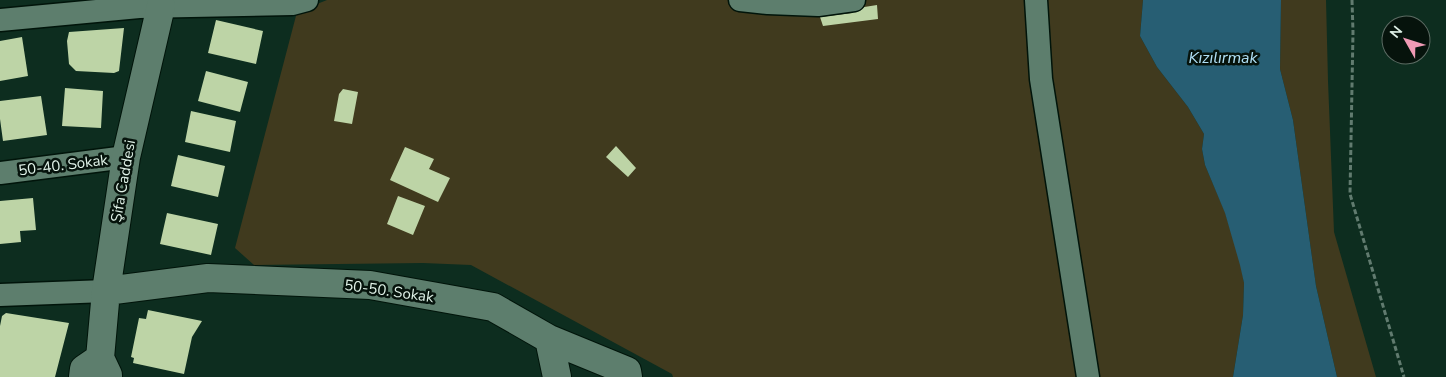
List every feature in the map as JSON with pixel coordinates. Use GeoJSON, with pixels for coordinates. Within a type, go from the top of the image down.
{"type":"FeatureCollection","features":[{"type":"Feature","properties":{"kind":"street"},"geometry":{"type":"LineString","coordinates":[[0,20],[139,7],[292,4],[307,0]]}},
{"type":"Feature","properties":{"kind":"street"},"geometry":{"type":"LineString","coordinates":[[740,0],[768,4],[818,6],[854,0]]}},
{"type":"Feature","properties":{"kind":"street"},"geometry":{"type":"LineString","coordinates":[[1036,0],[1041,79],[1088,377]]}},
{"type":"Feature","properties":{"kind":"street","name":"Şifa Caddesi"},"geometry":{"type":"LineString","coordinates":[[97,371],[106,291],[126,157],[161,6]]}},
{"type":"Feature","properties":{"kind":"street","name":"50-40. Sokak"},"geometry":{"type":"LineString","coordinates":[[0,173],[126,157]]}},
{"type":"Feature","properties":{"kind":"street","name":"50-50. Sokak"},"geometry":{"type":"LineString","coordinates":[[106,291],[208,278],[370,285],[493,307],[549,339],[627,374]]}},
{"type":"Feature","properties":{"kind":"street"},"geometry":{"type":"LineString","coordinates":[[0,295],[106,291]]}},
{"type":"Feature","properties":{"kind":"street"},"geometry":{"type":"LineString","coordinates":[[549,339],[557,377]]}},
{"type":"Feature","properties":{"kind":"path"},"geometry":{"type":"LineString","coordinates":[[1352,0],[1350,194],[1404,377]]}},
{"type":"Feature","properties":{"kind":"shaded area"},"geometry":{"type":"Polygon","coordinates":[[[327,0],[1143,0],[1140,36],[1157,67],[1188,107],[1204,134],[1202,149],[1205,165],[1225,212],[1241,265],[1244,283],[1243,315],[1233,377],[673,377],[672,374],[471,265],[423,263],[254,265],[235,248],[297,12],[327,0]]]}},
{"type":"Feature","properties":{"kind":"shaded area"},"geometry":{"type":"Polygon","coordinates":[[[1281,0],[1326,0],[1334,232],[1376,377],[1337,377],[1316,286],[1293,120],[1280,69],[1281,0]]]}},
{"type":"Feature","properties":{"kind":"water","name":"Kızılırmak"},"geometry":{"type":"Polygon","coordinates":[[[1143,0],[1281,0],[1280,69],[1293,120],[1316,286],[1337,377],[1233,377],[1243,315],[1244,283],[1240,265],[1225,213],[1205,165],[1202,149],[1204,134],[1188,107],[1157,67],[1140,36],[1143,0]]]}},
{"type":"Feature","properties":{"kind":"building"},"geometry":{"type":"Polygon","coordinates":[[[877,5],[878,19],[823,26],[820,17],[852,13],[858,8],[877,5]]]}},
{"type":"Feature","properties":{"kind":"building"},"geometry":{"type":"Polygon","coordinates":[[[216,20],[263,31],[256,64],[208,53],[216,20]]]}},
{"type":"Feature","properties":{"kind":"building"},"geometry":{"type":"Polygon","coordinates":[[[124,28],[119,71],[114,73],[76,71],[69,64],[67,41],[69,32],[124,28]]]}},
{"type":"Feature","properties":{"kind":"building"},"geometry":{"type":"Polygon","coordinates":[[[22,37],[28,76],[0,81],[0,41],[22,37]]]}},
{"type":"Feature","properties":{"kind":"building"},"geometry":{"type":"Polygon","coordinates":[[[206,71],[248,82],[240,112],[198,101],[206,71]]]}},
{"type":"Feature","properties":{"kind":"building"},"geometry":{"type":"Polygon","coordinates":[[[65,88],[103,91],[101,128],[62,126],[65,88]]]}},
{"type":"Feature","properties":{"kind":"building"},"geometry":{"type":"Polygon","coordinates":[[[343,89],[358,92],[352,124],[334,121],[339,94],[343,89]]]}},
{"type":"Feature","properties":{"kind":"building"},"geometry":{"type":"Polygon","coordinates":[[[41,96],[47,135],[3,141],[0,101],[41,96]]]}},
{"type":"Feature","properties":{"kind":"building"},"geometry":{"type":"Polygon","coordinates":[[[191,111],[236,121],[230,152],[185,142],[191,111]]]}},
{"type":"Feature","properties":{"kind":"building"},"geometry":{"type":"Polygon","coordinates":[[[616,146],[636,168],[628,177],[606,157],[616,146]]]}},
{"type":"Feature","properties":{"kind":"building"},"geometry":{"type":"Polygon","coordinates":[[[405,147],[434,159],[429,169],[450,178],[438,202],[390,180],[405,147]]]}},
{"type":"Feature","properties":{"kind":"building"},"geometry":{"type":"Polygon","coordinates":[[[178,155],[225,166],[218,197],[171,186],[178,155]]]}},
{"type":"Feature","properties":{"kind":"building"},"geometry":{"type":"Polygon","coordinates":[[[398,196],[425,206],[413,235],[387,224],[398,196]]]}},
{"type":"Feature","properties":{"kind":"building"},"geometry":{"type":"Polygon","coordinates":[[[33,198],[36,230],[20,231],[21,242],[0,244],[0,201],[33,198]]]}},
{"type":"Feature","properties":{"kind":"building"},"geometry":{"type":"Polygon","coordinates":[[[167,213],[218,224],[211,255],[160,244],[167,213]]]}},
{"type":"Feature","properties":{"kind":"building"},"geometry":{"type":"Polygon","coordinates":[[[148,310],[202,321],[192,337],[184,374],[133,363],[134,358],[131,357],[139,318],[146,319],[148,310]]]}},
{"type":"Feature","properties":{"kind":"building"},"geometry":{"type":"Polygon","coordinates":[[[6,313],[69,323],[55,377],[0,377],[0,326],[2,316],[6,313]]]}}]}
